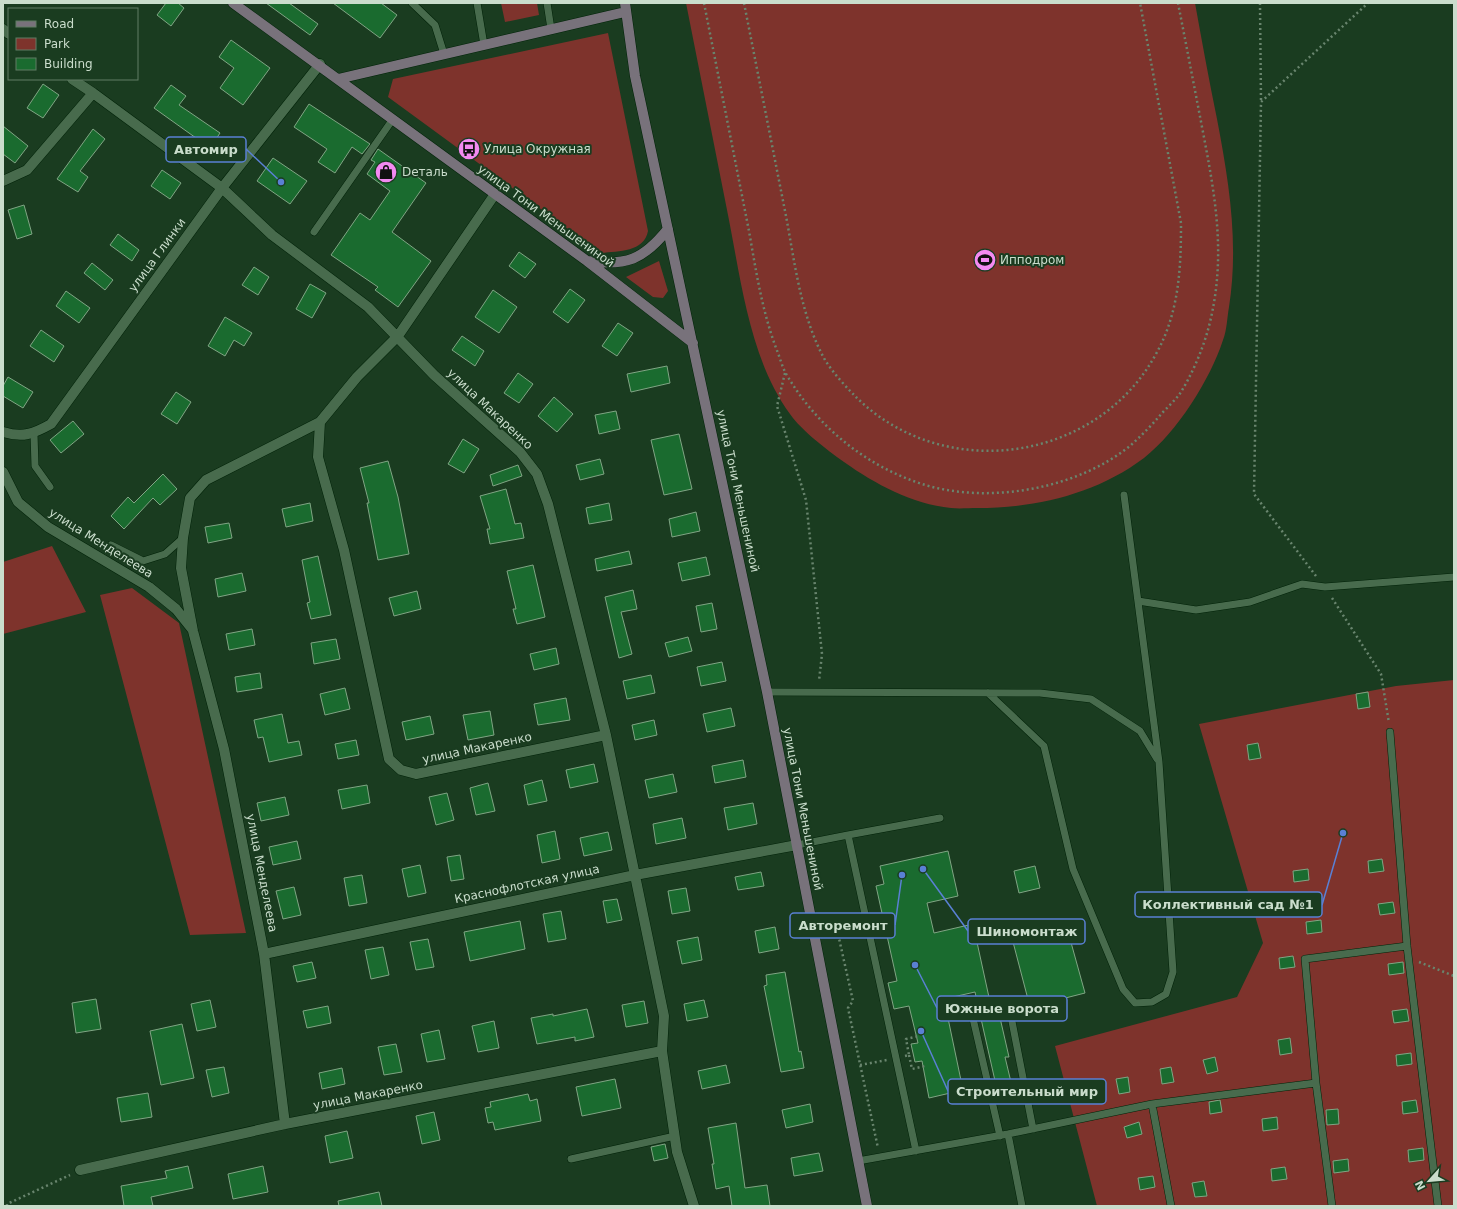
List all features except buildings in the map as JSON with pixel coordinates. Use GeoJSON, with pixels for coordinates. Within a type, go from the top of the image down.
{"type":"FeatureCollection","features":[{"type":"Feature","properties":{"kind":"main road","name":"улица Тони Меньшениной"},"geometry":{"type":"LineString","coordinates":[[233,3],[320,64],[587,261],[693,343],[767,692],[867,1206]]}},
{"type":"Feature","properties":{"kind":"main road"},"geometry":{"type":"LineString","coordinates":[[338,78],[551,29],[625,7],[635,76],[693,343]]}},
{"type":"Feature","properties":{"kind":"main road"},"geometry":{"type":"LineString","coordinates":[[587,261],[608,264],[626,261],[641,256],[654,246],[668,229]]}},
{"type":"Feature","properties":{"kind":"street","name":"улица Глинки"},"geometry":{"type":"LineString","coordinates":[[3,432],[14,435],[34,434],[51,424],[222,188],[320,64]]}},
{"type":"Feature","properties":{"kind":"street","name":"улица Макаренко"},"geometry":{"type":"LineString","coordinates":[[74,80],[222,188],[272,235],[368,307],[398,336],[434,375],[520,452],[537,474],[548,504],[606,735],[664,1016],[662,1051],[677,1152],[694,1206]]}},
{"type":"Feature","properties":{"kind":"street"},"geometry":{"type":"LineString","coordinates":[[3,181],[27,170],[93,93]]}},
{"type":"Feature","properties":{"kind":"street"},"geometry":{"type":"LineString","coordinates":[[320,422],[357,377],[398,336],[495,194]]}},
{"type":"Feature","properties":{"kind":"street","name":"улица Макаренко"},"geometry":{"type":"LineString","coordinates":[[320,422],[318,457],[344,550],[389,759],[400,770],[416,774],[606,735]]}},
{"type":"Feature","properties":{"kind":"street","name":"улица Менделеева"},"geometry":{"type":"LineString","coordinates":[[285,1124],[264,954],[224,749],[193,631],[181,568],[183,538],[187,523],[190,498],[206,480],[320,422]]}},
{"type":"Feature","properties":{"kind":"street","name":"улица Менделеева"},"geometry":{"type":"LineString","coordinates":[[3,472],[18,502],[48,527],[149,587],[176,609],[193,631]]}},
{"type":"Feature","properties":{"kind":"street","name":"Краснофлотская улица"},"geometry":{"type":"LineString","coordinates":[[264,954],[634,875],[797,845]]}},
{"type":"Feature","properties":{"kind":"street","name":"улица Макаренко"},"geometry":{"type":"LineString","coordinates":[[80,1170],[285,1124],[662,1051]]}},
{"type":"Feature","properties":{"kind":"lane"},"geometry":{"type":"LineString","coordinates":[[412,3],[435,25],[444,54]]}},
{"type":"Feature","properties":{"kind":"lane"},"geometry":{"type":"LineString","coordinates":[[477,3],[484,45]]}},
{"type":"Feature","properties":{"kind":"lane"},"geometry":{"type":"LineString","coordinates":[[547,3],[551,29]]}},
{"type":"Feature","properties":{"kind":"lane"},"geometry":{"type":"LineString","coordinates":[[314,232],[393,119]]}},
{"type":"Feature","properties":{"kind":"lane"},"geometry":{"type":"LineString","coordinates":[[34,434],[35,466],[50,487]]}},
{"type":"Feature","properties":{"kind":"lane"},"geometry":{"type":"LineString","coordinates":[[988,693],[1044,746],[1073,869],[1123,990],[1135,1003],[1152,1002],[1166,994],[1173,972],[1159,762],[1124,495]]}},
{"type":"Feature","properties":{"kind":"lane"},"geometry":{"type":"LineString","coordinates":[[111,545],[143,561],[165,554],[183,538]]}},
{"type":"Feature","properties":{"kind":"lane"},"geometry":{"type":"LineString","coordinates":[[1138,601],[1196,610],[1250,602],[1302,584],[1325,587],[1454,577]]}},
{"type":"Feature","properties":{"kind":"lane"},"geometry":{"type":"LineString","coordinates":[[767,692],[1040,693],[1091,699],[1140,731],[1159,762]]}},
{"type":"Feature","properties":{"kind":"lane"},"geometry":{"type":"LineString","coordinates":[[1390,732],[1408,957],[1438,1206]]}},
{"type":"Feature","properties":{"kind":"lane"},"geometry":{"type":"LineString","coordinates":[[797,845],[940,818]]}},
{"type":"Feature","properties":{"kind":"lane"},"geometry":{"type":"LineString","coordinates":[[848,835],[916,1151]]}},
{"type":"Feature","properties":{"kind":"lane"},"geometry":{"type":"LineString","coordinates":[[1332,1206],[1316,1083],[1305,959],[1407,946]]}},
{"type":"Feature","properties":{"kind":"lane"},"geometry":{"type":"LineString","coordinates":[[1008,1001],[1033,1129]]}},
{"type":"Feature","properties":{"kind":"lane"},"geometry":{"type":"LineString","coordinates":[[972,1014],[1000,1136]]}},
{"type":"Feature","properties":{"kind":"lane"},"geometry":{"type":"LineString","coordinates":[[858,1161],[1000,1136],[1152,1104],[1316,1083]]}},
{"type":"Feature","properties":{"kind":"lane"},"geometry":{"type":"LineString","coordinates":[[1152,1104],[1171,1206]]}},
{"type":"Feature","properties":{"kind":"lane"},"geometry":{"type":"LineString","coordinates":[[1008,1134],[1022,1206]]}},
{"type":"Feature","properties":{"kind":"lane"},"geometry":{"type":"LineString","coordinates":[[571,1159],[675,1136]]}},
{"type":"Feature","properties":{"kind":"path"},"geometry":{"type":"LineString","coordinates":[[704,3],[764,310],[785,373],[804,402],[829,430],[856,451],[889,471],[924,485],[958,491],[995,494],[1031,489],[1068,480],[1099,465],[1130,446],[1179,395],[1196,361],[1208,328],[1217,292],[1219,260],[1218,224],[1213,184],[1178,3]]}},
{"type":"Feature","properties":{"kind":"path"},"geometry":{"type":"LineString","coordinates":[[744,3],[802,298],[826,360],[846,386],[869,409],[897,428],[927,441],[961,449],[992,452],[1026,449],[1057,440],[1088,424],[1114,406],[1137,382],[1156,355],[1170,325],[1178,293],[1181,256],[1181,223],[1140,3]]}},
{"type":"Feature","properties":{"kind":"path"},"geometry":{"type":"LineString","coordinates":[[1260,3],[1261,102],[1254,494],[1325,587],[1381,674],[1390,732]]}},
{"type":"Feature","properties":{"kind":"path"},"geometry":{"type":"LineString","coordinates":[[1261,102],[1368,3]]}},
{"type":"Feature","properties":{"kind":"path"},"geometry":{"type":"LineString","coordinates":[[785,373],[776,406],[806,500],[822,654],[818,692]]}},
{"type":"Feature","properties":{"kind":"path"},"geometry":{"type":"LineString","coordinates":[[836,925],[853,1001],[848,1008],[880,1158]]}},
{"type":"Feature","properties":{"kind":"path"},"geometry":{"type":"LineString","coordinates":[[1408,957],[1454,976]]}},
{"type":"Feature","properties":{"kind":"path"},"geometry":{"type":"LineString","coordinates":[[909,1055],[912,1069],[925,1066]]}},
{"type":"Feature","properties":{"kind":"path"},"geometry":{"type":"LineString","coordinates":[[7,1205],[80,1170]]}},
{"type":"Feature","properties":{"kind":"green space"},"geometry":{"type":"Polygon","coordinates":[[[501,3],[537,3],[539,15],[505,22],[501,3]]]}},
{"type":"Feature","properties":{"kind":"green space","name":"Ипподром"},"geometry":{"type":"Polygon","coordinates":[[[686,3],[1195,3],[1229,189],[1233,236],[1232,283],[1225,332],[1210,372],[1191,404],[1168,434],[1144,458],[1106,481],[1086,490],[1043,502],[1021,505],[951,508],[936,506],[894,492],[856,470],[808,433],[790,414],[776,393],[756,344],[743,292],[686,3]]]}},
{"type":"Feature","properties":{"kind":"green space"},"geometry":{"type":"Polygon","coordinates":[[[608,33],[648,231],[646,238],[642,243],[630,249],[601,253],[388,97],[393,79],[608,33]]]}},
{"type":"Feature","properties":{"kind":"green space"},"geometry":{"type":"Polygon","coordinates":[[[659,261],[668,291],[663,298],[653,297],[626,277],[659,261]]]}},
{"type":"Feature","properties":{"kind":"green space"},"geometry":{"type":"Polygon","coordinates":[[[52,546],[86,612],[3,634],[3,562],[52,546]]]}},
{"type":"Feature","properties":{"kind":"green space"},"geometry":{"type":"Polygon","coordinates":[[[132,588],[179,623],[246,933],[190,935],[100,595],[132,588]]]}},
{"type":"Feature","properties":{"kind":"green space"},"geometry":{"type":"Polygon","coordinates":[[[1454,680],[1454,1206],[1097,1206],[1055,1046],[1237,997],[1263,943],[1199,724],[1396,686],[1454,680]]]}},
{"type":"Feature","properties":{"kind":"place","name":"Улица Окружная"},"geometry":{"type":"Point","coordinates":[469,149]}},
{"type":"Feature","properties":{"kind":"place","name":"Dеталь"},"geometry":{"type":"Point","coordinates":[386,172]}},
{"type":"Feature","properties":{"kind":"place","name":"Автомир"},"geometry":{"type":"Point","coordinates":[281,182]}},
{"type":"Feature","properties":{"kind":"place","name":"Ипподром"},"geometry":{"type":"Point","coordinates":[985,260]}},
{"type":"Feature","properties":{"kind":"place","name":"Коллективный сад №1"},"geometry":{"type":"Point","coordinates":[1343,833]}},
{"type":"Feature","properties":{"kind":"place","name":"Шиномонтаж"},"geometry":{"type":"Point","coordinates":[923,869]}},
{"type":"Feature","properties":{"kind":"place","name":"Авторемонт"},"geometry":{"type":"Point","coordinates":[902,875]}},
{"type":"Feature","properties":{"kind":"place","name":"Южные ворота"},"geometry":{"type":"Point","coordinates":[915,965]}},
{"type":"Feature","properties":{"kind":"place","name":"Строительный мир"},"geometry":{"type":"Point","coordinates":[921,1031]}}]}
